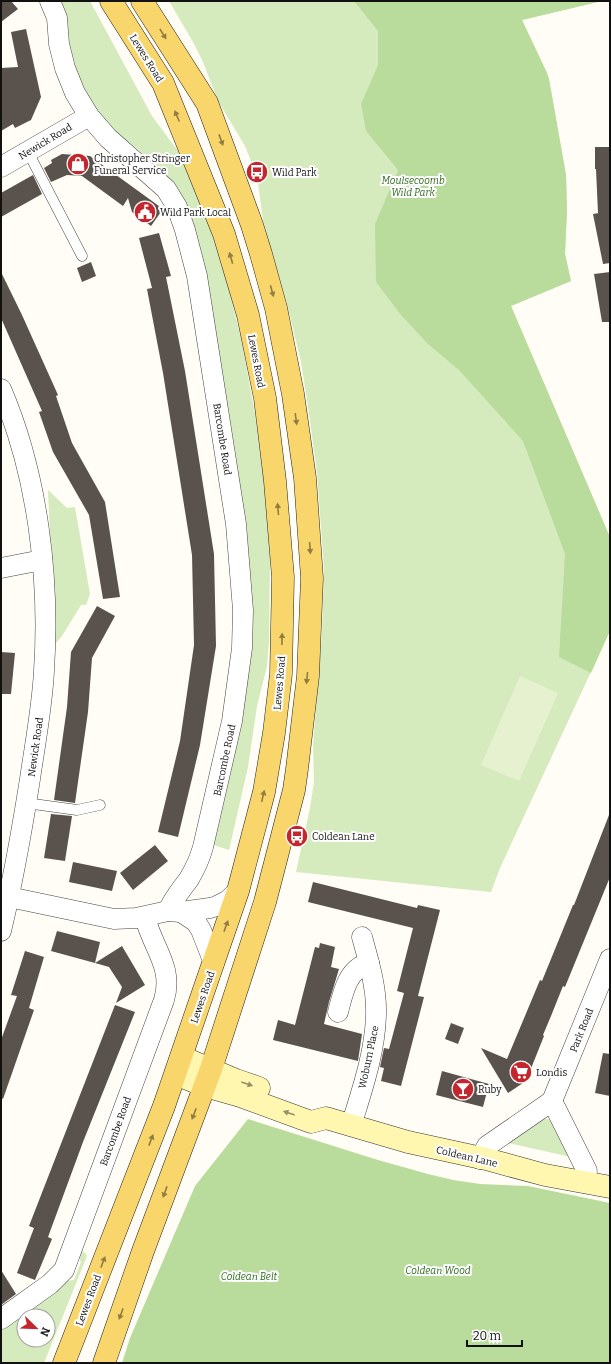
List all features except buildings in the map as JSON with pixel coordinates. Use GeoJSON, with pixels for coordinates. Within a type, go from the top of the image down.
{"type":"FeatureCollection","features":[{"type":"Feature","properties":{"kind":"main road","name":"Lewes Road"},"geometry":{"type":"LineString","coordinates":[[64,1363],[179,1066],[239,887],[264,792],[274,733],[281,674],[283,577],[275,481],[265,398],[248,315],[224,234],[163,83],[110,1]]}},
{"type":"Feature","properties":{"kind":"main road"},"geometry":{"type":"LineString","coordinates":[[104,1363],[141,1258],[208,1078],[265,902],[294,790],[308,676],[312,578],[305,478],[293,394],[276,308],[261,254],[252,225],[207,103],[142,1]]}},
{"type":"Feature","properties":{"kind":"main road"},"geometry":{"type":"LineString","coordinates":[[239,887],[258,888],[262,884],[274,853],[294,790]]}},
{"type":"Feature","properties":{"kind":"street","name":"Barcombe Road"},"geometry":{"type":"LineString","coordinates":[[50,1],[57,18],[64,68],[89,116],[108,138],[166,189],[177,207],[185,230],[197,276],[236,524],[242,610],[242,640],[232,720],[204,847],[198,862],[172,902],[175,911]]}},
{"type":"Feature","properties":{"kind":"street","name":"Newick Road"},"geometry":{"type":"LineString","coordinates":[[1,167],[89,116]]}},
{"type":"Feature","properties":{"kind":"street","name":"Newick Road"},"geometry":{"type":"LineString","coordinates":[[1,389],[10,409],[29,477],[42,560],[46,626],[44,672],[39,720],[26,803],[9,897],[1,931]]}},
{"type":"Feature","properties":{"kind":"street"},"geometry":{"type":"LineString","coordinates":[[1,568],[42,560]]}},
{"type":"Feature","properties":{"kind":"street"},"geometry":{"type":"LineString","coordinates":[[9,897],[114,919],[125,919],[217,906],[227,901],[239,887]]}},
{"type":"Feature","properties":{"kind":"street"},"geometry":{"type":"LineString","coordinates":[[175,911],[196,922],[214,963]]}},
{"type":"Feature","properties":{"kind":"street","name":"Barcombe Road"},"geometry":{"type":"LineString","coordinates":[[1,1319],[50,1284],[64,1270],[164,1000],[167,984],[166,971],[161,956],[147,926],[145,917]]}},
{"type":"Feature","properties":{"kind":"street","name":"Woburn Place"},"geometry":{"type":"LineString","coordinates":[[352,1126],[366,1074],[374,1036],[376,1015],[375,998],[369,963],[362,937]]}},
{"type":"Feature","properties":{"kind":"street","name":"Park Road"},"geometry":{"type":"LineString","coordinates":[[552,1102],[610,959]]}},
{"type":"Feature","properties":{"kind":"street"},"geometry":{"type":"LineString","coordinates":[[338,1012],[348,981],[358,968],[369,963]]}},
{"type":"Feature","properties":{"kind":"street","name":"Coldean Lane"},"geometry":{"type":"LineString","coordinates":[[179,1066],[208,1078],[236,1080],[317,1108],[326,1118],[408,1142],[544,1175],[610,1187]]}},
{"type":"Feature","properties":{"kind":"street"},"geometry":{"type":"LineString","coordinates":[[480,1159],[487,1146],[552,1102],[587,1171],[585,1182]]}},
{"type":"Feature","properties":{"kind":"lane"},"geometry":{"type":"LineString","coordinates":[[28,152],[82,256]]}},
{"type":"Feature","properties":{"kind":"lane"},"geometry":{"type":"LineString","coordinates":[[26,803],[77,810],[100,805]]}},
{"type":"Feature","properties":{"kind":"green space"},"geometry":{"type":"Polygon","coordinates":[[[58,1],[90,1],[152,116],[184,159],[211,230],[225,275],[241,338],[255,414],[265,490],[270,557],[269,641],[267,666],[257,706],[248,767],[229,850],[210,844],[235,744],[241,505],[163,174],[138,149],[107,126],[76,80],[58,1]]]}},
{"type":"Feature","properties":{"kind":"green space","name":"Moulsecoomb Wild Park"},"geometry":{"type":"Polygon","coordinates":[[[169,1],[602,1],[522,20],[549,79],[566,175],[567,210],[565,254],[571,281],[511,306],[609,535],[609,633],[500,868],[491,892],[296,872],[314,782],[313,745],[322,633],[324,569],[317,472],[307,400],[301,362],[287,304],[263,220],[257,176],[245,146],[218,101],[203,62],[193,42],[169,1]]]}},
{"type":"Feature","properties":{"kind":"green space"},"geometry":{"type":"Polygon","coordinates":[[[354,1],[602,1],[522,20],[549,79],[566,175],[567,210],[565,254],[571,281],[511,306],[609,535],[609,633],[591,673],[559,657],[565,554],[523,441],[459,370],[428,344],[401,315],[376,282],[375,224],[398,170],[366,131],[361,104],[378,65],[378,31],[354,1]]]}},
{"type":"Feature","properties":{"kind":"green space"},"geometry":{"type":"Polygon","coordinates":[[[48,490],[67,508],[75,507],[90,594],[86,605],[81,605],[62,636],[55,644],[48,490]]]}},
{"type":"Feature","properties":{"kind":"green space"},"geometry":{"type":"Polygon","coordinates":[[[520,676],[558,693],[519,781],[481,765],[520,676]]]}},
{"type":"Feature","properties":{"kind":"green space"},"geometry":{"type":"Polygon","coordinates":[[[248,1119],[378,1160],[453,1180],[480,1184],[528,1186],[610,1203],[610,1363],[122,1363],[130,1338],[195,1186],[248,1119]]]}},
{"type":"Feature","properties":{"kind":"green space"},"geometry":{"type":"Polygon","coordinates":[[[542,1119],[548,1119],[555,1123],[571,1157],[503,1142],[542,1119]]]}},
{"type":"Feature","properties":{"kind":"green space"},"geometry":{"type":"Polygon","coordinates":[[[82,1250],[87,1256],[56,1333],[56,1308],[27,1308],[66,1281],[74,1280],[81,1262],[79,1257],[82,1250]]]}},
{"type":"Feature","properties":{"kind":"green space"},"geometry":{"type":"Polygon","coordinates":[[[16,1316],[16,1348],[50,1348],[44,1363],[1,1363],[1,1326],[16,1316]]]}},
{"type":"Feature","properties":{"kind":"place","name":"Christopher Stringer Funeral Service"},"geometry":{"type":"Point","coordinates":[78,164]}},
{"type":"Feature","properties":{"kind":"place","name":"Wild Park"},"geometry":{"type":"Point","coordinates":[257,172]}},
{"type":"Feature","properties":{"kind":"place","name":"Wild Park Local"},"geometry":{"type":"Point","coordinates":[145,212]}},
{"type":"Feature","properties":{"kind":"place","name":"Coldean Lane"},"geometry":{"type":"Point","coordinates":[297,836]}},
{"type":"Feature","properties":{"kind":"place","name":"Londis"},"geometry":{"type":"Point","coordinates":[521,1072]}},
{"type":"Feature","properties":{"kind":"place","name":"Ruby"},"geometry":{"type":"Point","coordinates":[463,1089]}},
{"type":"Feature","properties":{"kind":"park label","name":"Coldean Wood"},"geometry":{"type":"Point","coordinates":[438,1270]}},
{"type":"Feature","properties":{"kind":"park label","name":"Coldean Belt"},"geometry":{"type":"Point","coordinates":[249,1276]}}]}
